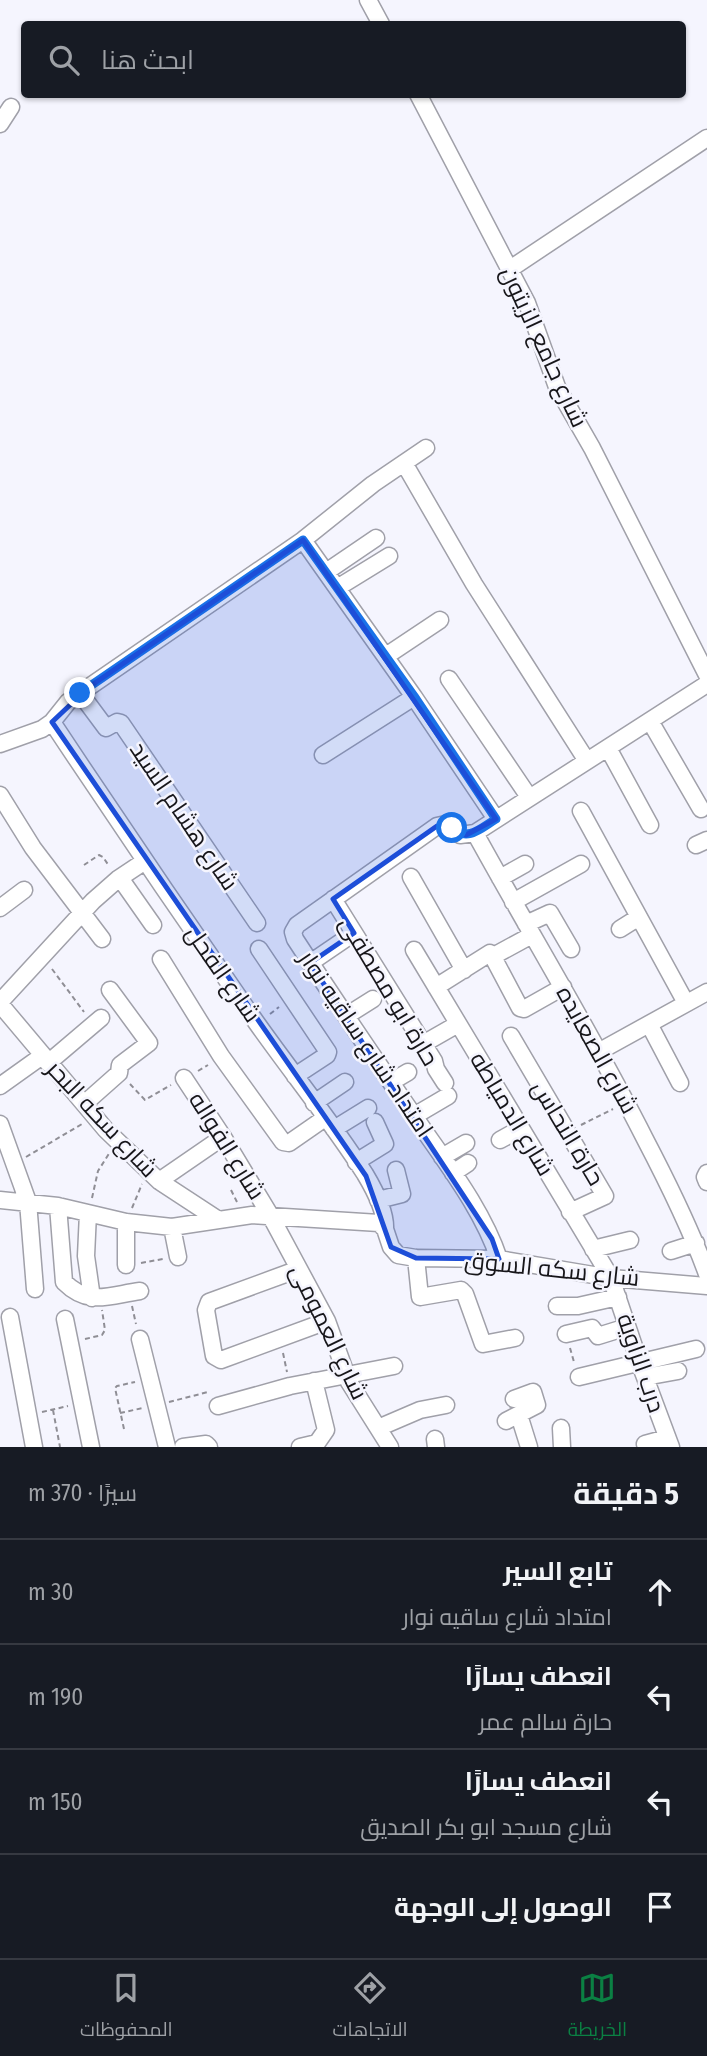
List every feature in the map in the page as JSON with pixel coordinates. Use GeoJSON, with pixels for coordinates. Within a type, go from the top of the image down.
{"type":"FeatureCollection","features":[{"type":"Feature","properties":{"kind":"street"},"geometry":{"type":"LineString","coordinates":[[368,0],[379,21]]}},
{"type":"Feature","properties":{"kind":"street","name":"شارع جامع الزيتون"},"geometry":{"type":"LineString","coordinates":[[420,98],[527,303],[557,387],[592,449],[707,675]]}},
{"type":"Feature","properties":{"kind":"street"},"geometry":{"type":"LineString","coordinates":[[0,124],[11,107]]}},
{"type":"Feature","properties":{"kind":"street"},"geometry":{"type":"LineString","coordinates":[[510,269],[707,138]]}},
{"type":"Feature","properties":{"kind":"street"},"geometry":{"type":"LineString","coordinates":[[0,744],[32,735],[52,722],[68,702],[80,693],[303,540],[373,484],[426,448]]}},
{"type":"Feature","properties":{"kind":"street"},"geometry":{"type":"LineString","coordinates":[[404,463],[474,584],[587,761]]}},
{"type":"Feature","properties":{"kind":"street"},"geometry":{"type":"LineString","coordinates":[[326,572],[376,538]]}},
{"type":"Feature","properties":{"kind":"street"},"geometry":{"type":"LineString","coordinates":[[303,540],[414,696],[496,819]]}},
{"type":"Feature","properties":{"kind":"street"},"geometry":{"type":"LineString","coordinates":[[337,588],[388,556]]}},
{"type":"Feature","properties":{"kind":"street"},"geometry":{"type":"LineString","coordinates":[[386,656],[440,620]]}},
{"type":"Feature","properties":{"kind":"street"},"geometry":{"type":"LineString","coordinates":[[449,679],[529,797]]}},
{"type":"Feature","properties":{"kind":"street"},"geometry":{"type":"LineString","coordinates":[[475,832],[707,684]]}},
{"type":"Feature","properties":{"kind":"street","name":"شارع هشام السيد"},"geometry":{"type":"LineString","coordinates":[[80,693],[106,728],[117,722],[121,723],[257,923]]}},
{"type":"Feature","properties":{"kind":"street"},"geometry":{"type":"LineString","coordinates":[[323,755],[414,696]]}},
{"type":"Feature","properties":{"kind":"street"},"geometry":{"type":"LineString","coordinates":[[650,721],[701,809]]}},
{"type":"Feature","properties":{"kind":"street","name":"شارع الفحل"},"geometry":{"type":"LineString","coordinates":[[52,722],[145,861],[356,1162],[378,1200],[386,1221],[385,1229]]}},
{"type":"Feature","properties":{"kind":"street"},"geometry":{"type":"LineString","coordinates":[[608,748],[650,825]]}},
{"type":"Feature","properties":{"kind":"street"},"geometry":{"type":"LineString","coordinates":[[0,795],[33,848],[102,939]]}},
{"type":"Feature","properties":{"kind":"street"},"geometry":{"type":"LineString","coordinates":[[581,811],[639,917],[700,1000],[600,1051]]}},
{"type":"Feature","properties":{"kind":"street","name":"امتداد شارع ساقيه نوار"},"geometry":{"type":"LineString","coordinates":[[475,832],[460,835],[446,824],[437,826],[297,925],[293,932],[310,963],[453,1173],[492,1239],[499,1259]]}},
{"type":"Feature","properties":{"kind":"street","name":"شارع الصعايده"},"geometry":{"type":"LineString","coordinates":[[475,832],[627,1102],[696,1243],[707,1274]]}},
{"type":"Feature","properties":{"kind":"street"},"geometry":{"type":"LineString","coordinates":[[0,1003],[82,912],[119,878],[145,861]]}},
{"type":"Feature","properties":{"kind":"street"},"geometry":{"type":"LineString","coordinates":[[500,878],[524,864]]}},
{"type":"Feature","properties":{"kind":"street"},"geometry":{"type":"LineString","coordinates":[[513,902],[581,864]]}},
{"type":"Feature","properties":{"kind":"street"},"geometry":{"type":"LineString","coordinates":[[411,877],[464,970]]}},
{"type":"Feature","properties":{"kind":"street"},"geometry":{"type":"LineString","coordinates":[[119,878],[153,925]]}},
{"type":"Feature","properties":{"kind":"street"},"geometry":{"type":"LineString","coordinates":[[0,908],[24,890]]}},
{"type":"Feature","properties":{"kind":"street","name":"حارة ابو مصطفى"},"geometry":{"type":"LineString","coordinates":[[333,899],[423,1044],[447,1089],[414,1116]]}},
{"type":"Feature","properties":{"kind":"street"},"geometry":{"type":"LineString","coordinates":[[563,987],[524,1009],[520,1008],[494,959],[549,913],[571,949]]}},
{"type":"Feature","properties":{"kind":"street"},"geometry":{"type":"LineString","coordinates":[[620,929],[639,917]]}},
{"type":"Feature","properties":{"kind":"street"},"geometry":{"type":"LineString","coordinates":[[310,963],[354,933]]}},
{"type":"Feature","properties":{"kind":"street"},"geometry":{"type":"LineString","coordinates":[[259,949],[328,1052],[295,1076]]}},
{"type":"Feature","properties":{"kind":"street","name":"شارع الدمياطه"},"geometry":{"type":"LineString","coordinates":[[414,950],[611,1278]]}},
{"type":"Feature","properties":{"kind":"street"},"geometry":{"type":"LineString","coordinates":[[436,987],[490,953]]}},
{"type":"Feature","properties":{"kind":"street"},"geometry":{"type":"LineString","coordinates":[[162,959],[221,1056],[283,1142],[289,1143],[330,1124],[372,1115],[385,1144],[356,1162]]}},
{"type":"Feature","properties":{"kind":"street"},"geometry":{"type":"LineString","coordinates":[[89,1110],[120,1071],[120,1065],[149,1043],[110,990]]}},
{"type":"Feature","properties":{"kind":"street"},"geometry":{"type":"LineString","coordinates":[[346,1016],[373,999]]}},
{"type":"Feature","properties":{"kind":"street","name":"شارع سكه البحر"},"geometry":{"type":"LineString","coordinates":[[0,1003],[45,1060],[119,1142],[154,1176],[217,1219]]}},
{"type":"Feature","properties":{"kind":"street"},"geometry":{"type":"LineString","coordinates":[[0,1086],[45,1060],[97,1021]]}},
{"type":"Feature","properties":{"kind":"street"},"geometry":{"type":"LineString","coordinates":[[423,1044],[458,1024]]}},
{"type":"Feature","properties":{"kind":"street"},"geometry":{"type":"LineString","coordinates":[[649,1024],[680,1083]]}},
{"type":"Feature","properties":{"kind":"street","name":"حارة النحاس"},"geometry":{"type":"LineString","coordinates":[[511,1036],[606,1196],[570,1212]]}},
{"type":"Feature","properties":{"kind":"street"},"geometry":{"type":"LineString","coordinates":[[391,1082],[408,1072]]}},
{"type":"Feature","properties":{"kind":"street","name":"شارع الفواله"},"geometry":{"type":"LineString","coordinates":[[184,1078],[270,1215]]}},
{"type":"Feature","properties":{"kind":"street"},"geometry":{"type":"LineString","coordinates":[[314,1102],[345,1082]]}},
{"type":"Feature","properties":{"kind":"street"},"geometry":{"type":"LineString","coordinates":[[0,1124],[29,1202],[34,1289]]}},
{"type":"Feature","properties":{"kind":"street"},"geometry":{"type":"LineString","coordinates":[[500,1140],[520,1129]]}},
{"type":"Feature","properties":{"kind":"street"},"geometry":{"type":"LineString","coordinates":[[154,1176],[223,1137]]}},
{"type":"Feature","properties":{"kind":"street"},"geometry":{"type":"LineString","coordinates":[[442,1157],[466,1143]]}},
{"type":"Feature","properties":{"kind":"street"},"geometry":{"type":"LineString","coordinates":[[453,1173],[468,1163]]}},
{"type":"Feature","properties":{"kind":"street"},"geometry":{"type":"LineString","coordinates":[[378,1200],[402,1194],[396,1170]]}},
{"type":"Feature","properties":{"kind":"street"},"geometry":{"type":"LineString","coordinates":[[0,1200],[58,1206],[126,1222],[172,1227],[245,1215],[379,1223],[398,1255],[416,1258],[420,1297],[461,1290],[465,1294],[483,1344],[515,1338]]}},
{"type":"Feature","properties":{"kind":"street"},"geometry":{"type":"LineString","coordinates":[[58,1206],[64,1282],[76,1293],[96,1298],[134,1292]]}},
{"type":"Feature","properties":{"kind":"street"},"geometry":{"type":"LineString","coordinates":[[88,1213],[86,1244],[96,1298]]}},
{"type":"Feature","properties":{"kind":"street","name":"شارع العمومى"},"geometry":{"type":"LineString","coordinates":[[270,1215],[327,1321],[346,1374],[390,1447]]}},
{"type":"Feature","properties":{"kind":"street"},"geometry":{"type":"LineString","coordinates":[[126,1222],[126,1265]]}},
{"type":"Feature","properties":{"kind":"street"},"geometry":{"type":"LineString","coordinates":[[172,1227],[178,1257]]}},
{"type":"Feature","properties":{"kind":"street"},"geometry":{"type":"LineString","coordinates":[[593,1248],[630,1241]]}},
{"type":"Feature","properties":{"kind":"street"},"geometry":{"type":"LineString","coordinates":[[671,1251],[696,1243]]}},
{"type":"Feature","properties":{"kind":"street","name":"شارع سكه السوق"},"geometry":{"type":"LineString","coordinates":[[416,1258],[499,1259],[611,1278],[707,1286]]}},
{"type":"Feature","properties":{"kind":"street"},"geometry":{"type":"LineString","coordinates":[[299,1269],[206,1304],[214,1356],[218,1360],[327,1321]]}},
{"type":"Feature","properties":{"kind":"street","name":"درب الزاوية"},"geometry":{"type":"LineString","coordinates":[[611,1278],[669,1443]]}},
{"type":"Feature","properties":{"kind":"street"},"geometry":{"type":"LineString","coordinates":[[557,1306],[589,1304],[618,1297]]}},
{"type":"Feature","properties":{"kind":"street"},"geometry":{"type":"LineString","coordinates":[[10,1317],[34,1447]]}},
{"type":"Feature","properties":{"kind":"street"},"geometry":{"type":"LineString","coordinates":[[65,1319],[91,1447]]}},
{"type":"Feature","properties":{"kind":"street"},"geometry":{"type":"LineString","coordinates":[[566,1334],[592,1328],[598,1336],[627,1326]]}},
{"type":"Feature","properties":{"kind":"street"},"geometry":{"type":"LineString","coordinates":[[140,1339],[167,1447]]}},
{"type":"Feature","properties":{"kind":"street"},"geometry":{"type":"LineString","coordinates":[[642,1371],[696,1349]]}},
{"type":"Feature","properties":{"kind":"street"},"geometry":{"type":"LineString","coordinates":[[218,1406],[290,1386],[394,1366]]}},
{"type":"Feature","properties":{"kind":"street"},"geometry":{"type":"LineString","coordinates":[[579,1377],[678,1370]]}},
{"type":"Feature","properties":{"kind":"street"},"geometry":{"type":"LineString","coordinates":[[308,1446],[323,1438],[326,1430],[314,1381]]}},
{"type":"Feature","properties":{"kind":"street"},"geometry":{"type":"LineString","coordinates":[[378,1428],[420,1410],[446,1405]]}},
{"type":"Feature","properties":{"kind":"street"},"geometry":{"type":"LineString","coordinates":[[513,1412],[529,1447]]}},
{"type":"Feature","properties":{"kind":"street"},"geometry":{"type":"LineString","coordinates":[[561,1428],[562,1447]]}},
{"type":"Feature","properties":{"kind":"street"},"geometry":{"type":"LineString","coordinates":[[645,1444],[669,1443]]}},
{"type":"Feature","properties":{"kind":"street"},"geometry":{"type":"LineString","coordinates":[[183,1447],[201,1444],[209,1447]]}},
{"type":"Feature","properties":{"kind":"path"},"geometry":{"type":"LineString","coordinates":[[84,865],[99,855],[119,878]]}},
{"type":"Feature","properties":{"kind":"path"},"geometry":{"type":"LineString","coordinates":[[42,956],[97,1021]]}},
{"type":"Feature","properties":{"kind":"path"},"geometry":{"type":"LineString","coordinates":[[120,1071],[145,1100],[221,1056]]}},
{"type":"Feature","properties":{"kind":"path"},"geometry":{"type":"LineString","coordinates":[[568,1131],[627,1102]]}},
{"type":"Feature","properties":{"kind":"path"},"geometry":{"type":"LineString","coordinates":[[13,1164],[89,1110]]}},
{"type":"Feature","properties":{"kind":"path"},"geometry":{"type":"LineString","coordinates":[[88,1213],[98,1171],[119,1142]]}},
{"type":"Feature","properties":{"kind":"path"},"geometry":{"type":"LineString","coordinates":[[126,1222],[154,1176]]}},
{"type":"Feature","properties":{"kind":"path"},"geometry":{"type":"LineString","coordinates":[[126,1265],[178,1257]]}},
{"type":"Feature","properties":{"kind":"path"},"geometry":{"type":"LineString","coordinates":[[134,1292],[140,1339]]}},
{"type":"Feature","properties":{"kind":"path"},"geometry":{"type":"LineString","coordinates":[[70,1342],[102,1335],[105,1331],[96,1298]]}},
{"type":"Feature","properties":{"kind":"path"},"geometry":{"type":"LineString","coordinates":[[566,1334],[579,1377]]}},
{"type":"Feature","properties":{"kind":"path"},"geometry":{"type":"LineString","coordinates":[[279,1338],[290,1386]]}},
{"type":"Feature","properties":{"kind":"path"},"geometry":{"type":"LineString","coordinates":[[124,1429],[114,1391],[117,1386],[150,1379]]}},
{"type":"Feature","properties":{"kind":"path"},"geometry":{"type":"LineString","coordinates":[[120,1413],[208,1392]]}},
{"type":"Feature","properties":{"kind":"path"},"geometry":{"type":"LineString","coordinates":[[28,1415],[82,1403]]}},
{"type":"Feature","properties":{"kind":"path"},"geometry":{"type":"LineString","coordinates":[[53,1410],[61,1447]]}},
{"type":"Feature","properties":{"kind":"highlighted area"},"geometry":{"type":"Polygon","coordinates":[[[303,540],[496,819],[466,835],[437,826],[333,899],[354,933],[310,963],[492,1239],[499,1259],[416,1258],[391,1247],[366,1176],[52,722],[89,687],[303,540]]]}},
{"type":"Feature","properties":{"kind":"route"},"geometry":{"type":"LineString","coordinates":[[80,693],[303,540],[414,696],[496,819],[466,835],[460,835],[452,828]]}}]}
